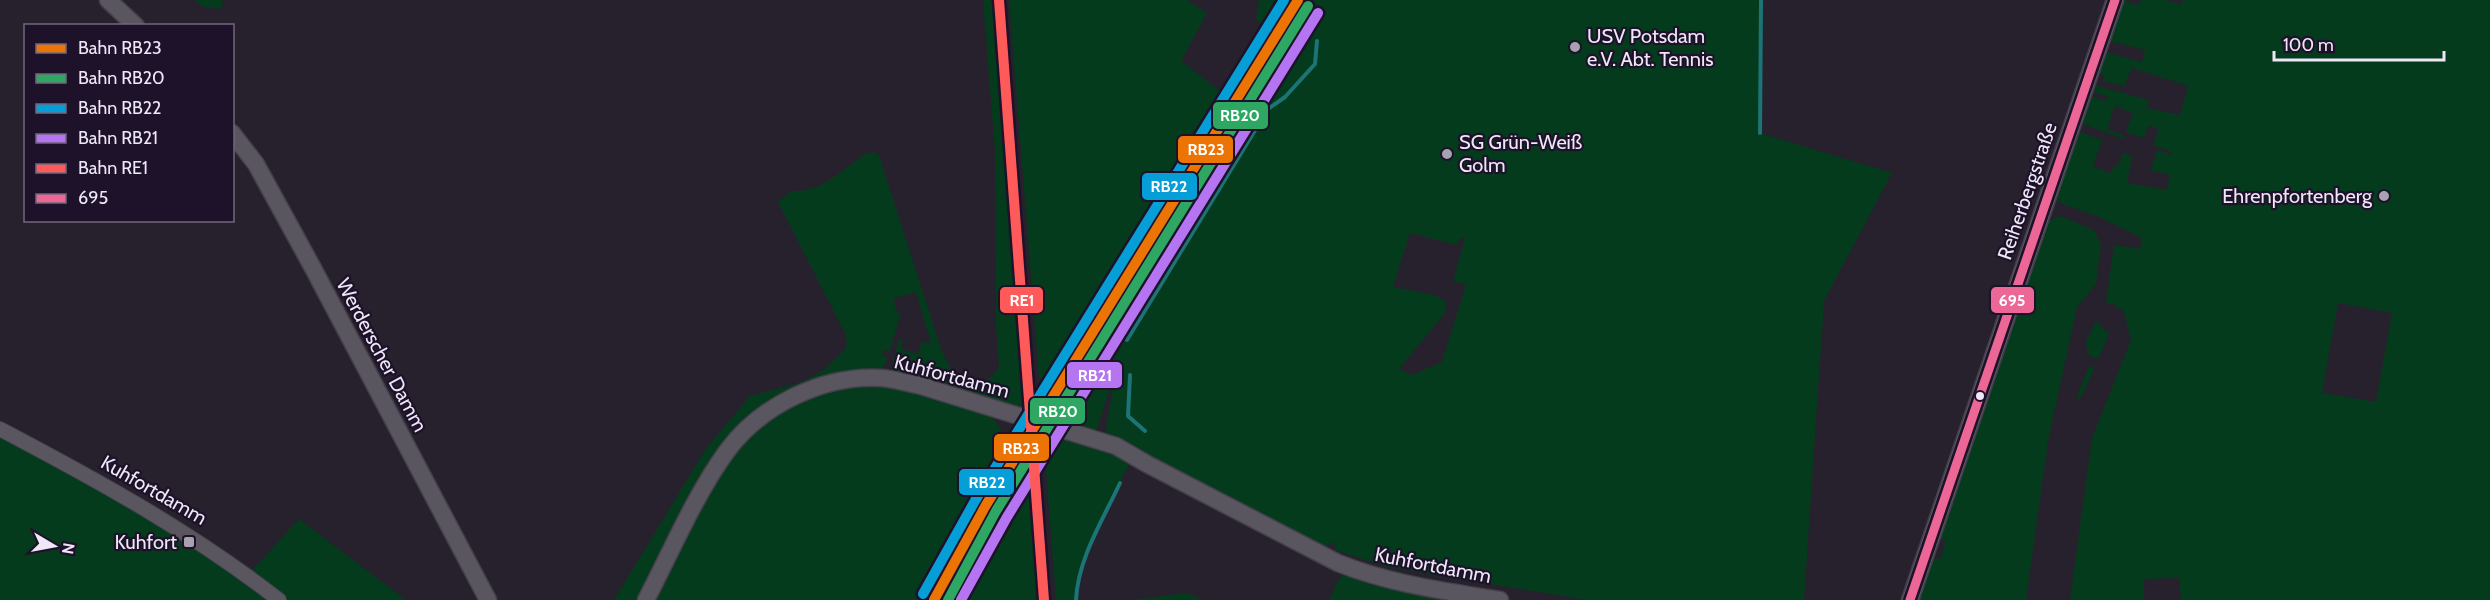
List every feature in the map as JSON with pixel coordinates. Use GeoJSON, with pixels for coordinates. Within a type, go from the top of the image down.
{"type":"FeatureCollection","features":[{"type":"Feature","properties":{"kind":"street"},"geometry":{"type":"LineString","coordinates":[[108,0],[134,24]]}},
{"type":"Feature","properties":{"kind":"street","name":"Reiherbergstraße"},"geometry":{"type":"LineString","coordinates":[[1910,600],[2115,0]]}},
{"type":"Feature","properties":{"kind":"street","name":"Werderscher Damm"},"geometry":{"type":"LineString","coordinates":[[234,136],[256,164],[314,270],[488,600]]}},
{"type":"Feature","properties":{"kind":"street","name":"Kuhfortdamm"},"geometry":{"type":"LineString","coordinates":[[646,600],[727,451],[749,427],[804,392],[827,384],[882,378],[928,388],[1100,439],[1338,563],[1364,573],[1428,588],[1500,600]]}},
{"type":"Feature","properties":{"kind":"street","name":"Kuhfortdamm"},"geometry":{"type":"LineString","coordinates":[[0,429],[99,482],[204,544],[279,600]]}},
{"type":"Feature","properties":{"kind":"green space"},"geometry":{"type":"Polygon","coordinates":[[[195,0],[223,0],[221,9],[203,7],[195,0]]]}},
{"type":"Feature","properties":{"kind":"green space"},"geometry":{"type":"Polygon","coordinates":[[[983,0],[993,0],[1025,412],[892,374],[899,339],[903,340],[901,349],[918,354],[922,342],[931,343],[916,292],[893,299],[897,313],[901,312],[890,351],[884,350],[882,356],[888,358],[882,370],[823,390],[879,382],[991,415],[1004,434],[1009,453],[950,548],[924,600],[614,600],[707,447],[750,396],[802,382],[823,370],[842,353],[847,345],[845,333],[778,202],[791,191],[802,191],[822,184],[865,154],[873,152],[879,155],[947,362],[951,369],[968,379],[987,379],[996,371],[999,365],[996,326],[995,152],[983,0]]]}},
{"type":"Feature","properties":{"kind":"green space"},"geometry":{"type":"Polygon","coordinates":[[[1009,0],[1187,0],[1207,13],[1181,61],[1229,98],[1084,338],[1047,387],[1040,390],[1009,0]]]}},
{"type":"Feature","properties":{"kind":"green space"},"geometry":{"type":"Polygon","coordinates":[[[1259,0],[1292,0],[1271,32],[1256,20],[1259,0]]]}},
{"type":"Feature","properties":{"kind":"green space"},"geometry":{"type":"Polygon","coordinates":[[[1305,0],[1761,0],[1760,133],[1892,173],[1824,301],[1804,600],[1587,600],[1387,567],[1335,550],[1334,541],[1323,549],[1105,436],[1115,372],[1096,432],[1048,418],[1240,108],[1276,44],[1305,0]],[[1410,233],[1393,287],[1435,295],[1446,301],[1445,313],[1399,369],[1413,375],[1442,362],[1466,285],[1453,281],[1465,239],[1460,237],[1457,245],[1410,233]]]}},
{"type":"Feature","properties":{"kind":"green space"},"geometry":{"type":"Polygon","coordinates":[[[2122,0],[2139,5],[2141,0],[2165,0],[2181,5],[2183,0],[2490,0],[2490,600],[2181,600],[2179,578],[2144,579],[2144,600],[2070,600],[2092,438],[2131,340],[2124,312],[2113,304],[2106,303],[2114,245],[2140,249],[2142,238],[2099,217],[2065,205],[2058,201],[2056,195],[2077,131],[2102,140],[2093,167],[2111,173],[2114,165],[2118,166],[2123,153],[2132,156],[2127,183],[2167,190],[2170,174],[2151,171],[2157,150],[2171,155],[2172,152],[2153,145],[2159,129],[2148,125],[2144,138],[2126,132],[2133,113],[2115,106],[2107,129],[2125,136],[2124,139],[2080,123],[2090,96],[2106,101],[2108,97],[2092,91],[2094,85],[2149,100],[2147,108],[2180,115],[2188,86],[2132,68],[2124,86],[2103,81],[2105,76],[2097,74],[2105,52],[2142,62],[2145,50],[2109,41],[2122,0]],[[2338,303],[2322,393],[2376,402],[2392,313],[2338,303]]]}},
{"type":"Feature","properties":{"kind":"green space"},"geometry":{"type":"Polygon","coordinates":[[[2060,216],[2094,230],[2101,244],[2096,284],[2077,307],[2048,441],[2026,600],[1917,600],[1932,557],[1940,559],[1946,541],[1938,539],[2047,221],[2060,216]]]}},
{"type":"Feature","properties":{"kind":"green space"},"geometry":{"type":"Polygon","coordinates":[[[2096,321],[2109,334],[2096,359],[2088,354],[2086,342],[2096,321]]]}},
{"type":"Feature","properties":{"kind":"green space"},"geometry":{"type":"Polygon","coordinates":[[[2089,366],[2094,369],[2081,398],[2078,399],[2077,396],[2089,366]]]}},
{"type":"Feature","properties":{"kind":"green space"},"geometry":{"type":"Polygon","coordinates":[[[0,429],[248,575],[299,519],[406,600],[0,600],[0,429]]]}},
{"type":"Feature","properties":{"kind":"green space"},"geometry":{"type":"Polygon","coordinates":[[[1043,430],[1131,460],[1089,547],[1078,583],[1076,600],[1056,600],[1043,430]]]}},
{"type":"Feature","properties":{"kind":"green space"},"geometry":{"type":"Polygon","coordinates":[[[1027,451],[1037,600],[947,600],[968,558],[1012,484],[1008,481],[1027,451]]]}},
{"type":"Feature","properties":{"kind":"green space"},"geometry":{"type":"Polygon","coordinates":[[[1343,575],[1386,585],[1481,600],[1330,600],[1337,582],[1343,575]]]}},
{"type":"Feature","properties":{"kind":"green space"},"geometry":{"type":"Polygon","coordinates":[[[1186,593],[1205,600],[1132,600],[1186,593]]]}},
{"type":"Feature","properties":{"kind":"waterway"},"geometry":{"type":"LineString","coordinates":[[1760,133],[1761,0]]}},
{"type":"Feature","properties":{"kind":"waterway"},"geometry":{"type":"LineString","coordinates":[[1127,340],[1268,109],[1285,97],[1315,64],[1317,41]]}},
{"type":"Feature","properties":{"kind":"waterway"},"geometry":{"type":"LineString","coordinates":[[1130,375],[1128,416],[1145,431]]}},
{"type":"Feature","properties":{"kind":"waterway"},"geometry":{"type":"LineString","coordinates":[[1076,600],[1086,554],[1120,483]]}},
{"type":"Feature","properties":{"kind":"rail line","name":"RE1"},"geometry":{"type":"LineString","coordinates":[[999,0],[1044,600]]}},
{"type":"Feature","properties":{"kind":"rail line","name":"RB22"},"geometry":{"type":"LineString","coordinates":[[923,594],[976,499],[1284,0]]}},
{"type":"Feature","properties":{"kind":"rail line","name":"RB23"},"geometry":{"type":"LineString","coordinates":[[934,600],[986,505],[1298,0]]}},
{"type":"Feature","properties":{"kind":"rail line","name":"RB20"},"geometry":{"type":"LineString","coordinates":[[948,600],[996,511],[1308,6]]}},
{"type":"Feature","properties":{"kind":"rail line","name":"RB21"},"geometry":{"type":"LineString","coordinates":[[961,600],[1007,517],[1318,13]]}},
{"type":"Feature","properties":{"kind":"transit line","name":"695"},"geometry":{"type":"LineString","coordinates":[[1910,600],[2115,0]]}},
{"type":"Feature","properties":{"kind":"place","name":"USV Potsdam e.V. Abt. Tennis"},"geometry":{"type":"Point","coordinates":[1575,47]}},
{"type":"Feature","properties":{"kind":"place","name":"SG Grün-Weiß Golm"},"geometry":{"type":"Point","coordinates":[1447,154]}},
{"type":"Feature","properties":{"kind":"place","name":"Ehrenpfortenberg"},"geometry":{"type":"Point","coordinates":[2384,196]}},
{"type":"Feature","properties":{"kind":"place","name":"Kuhfort"},"geometry":{"type":"Point","coordinates":[189,542]}}]}
